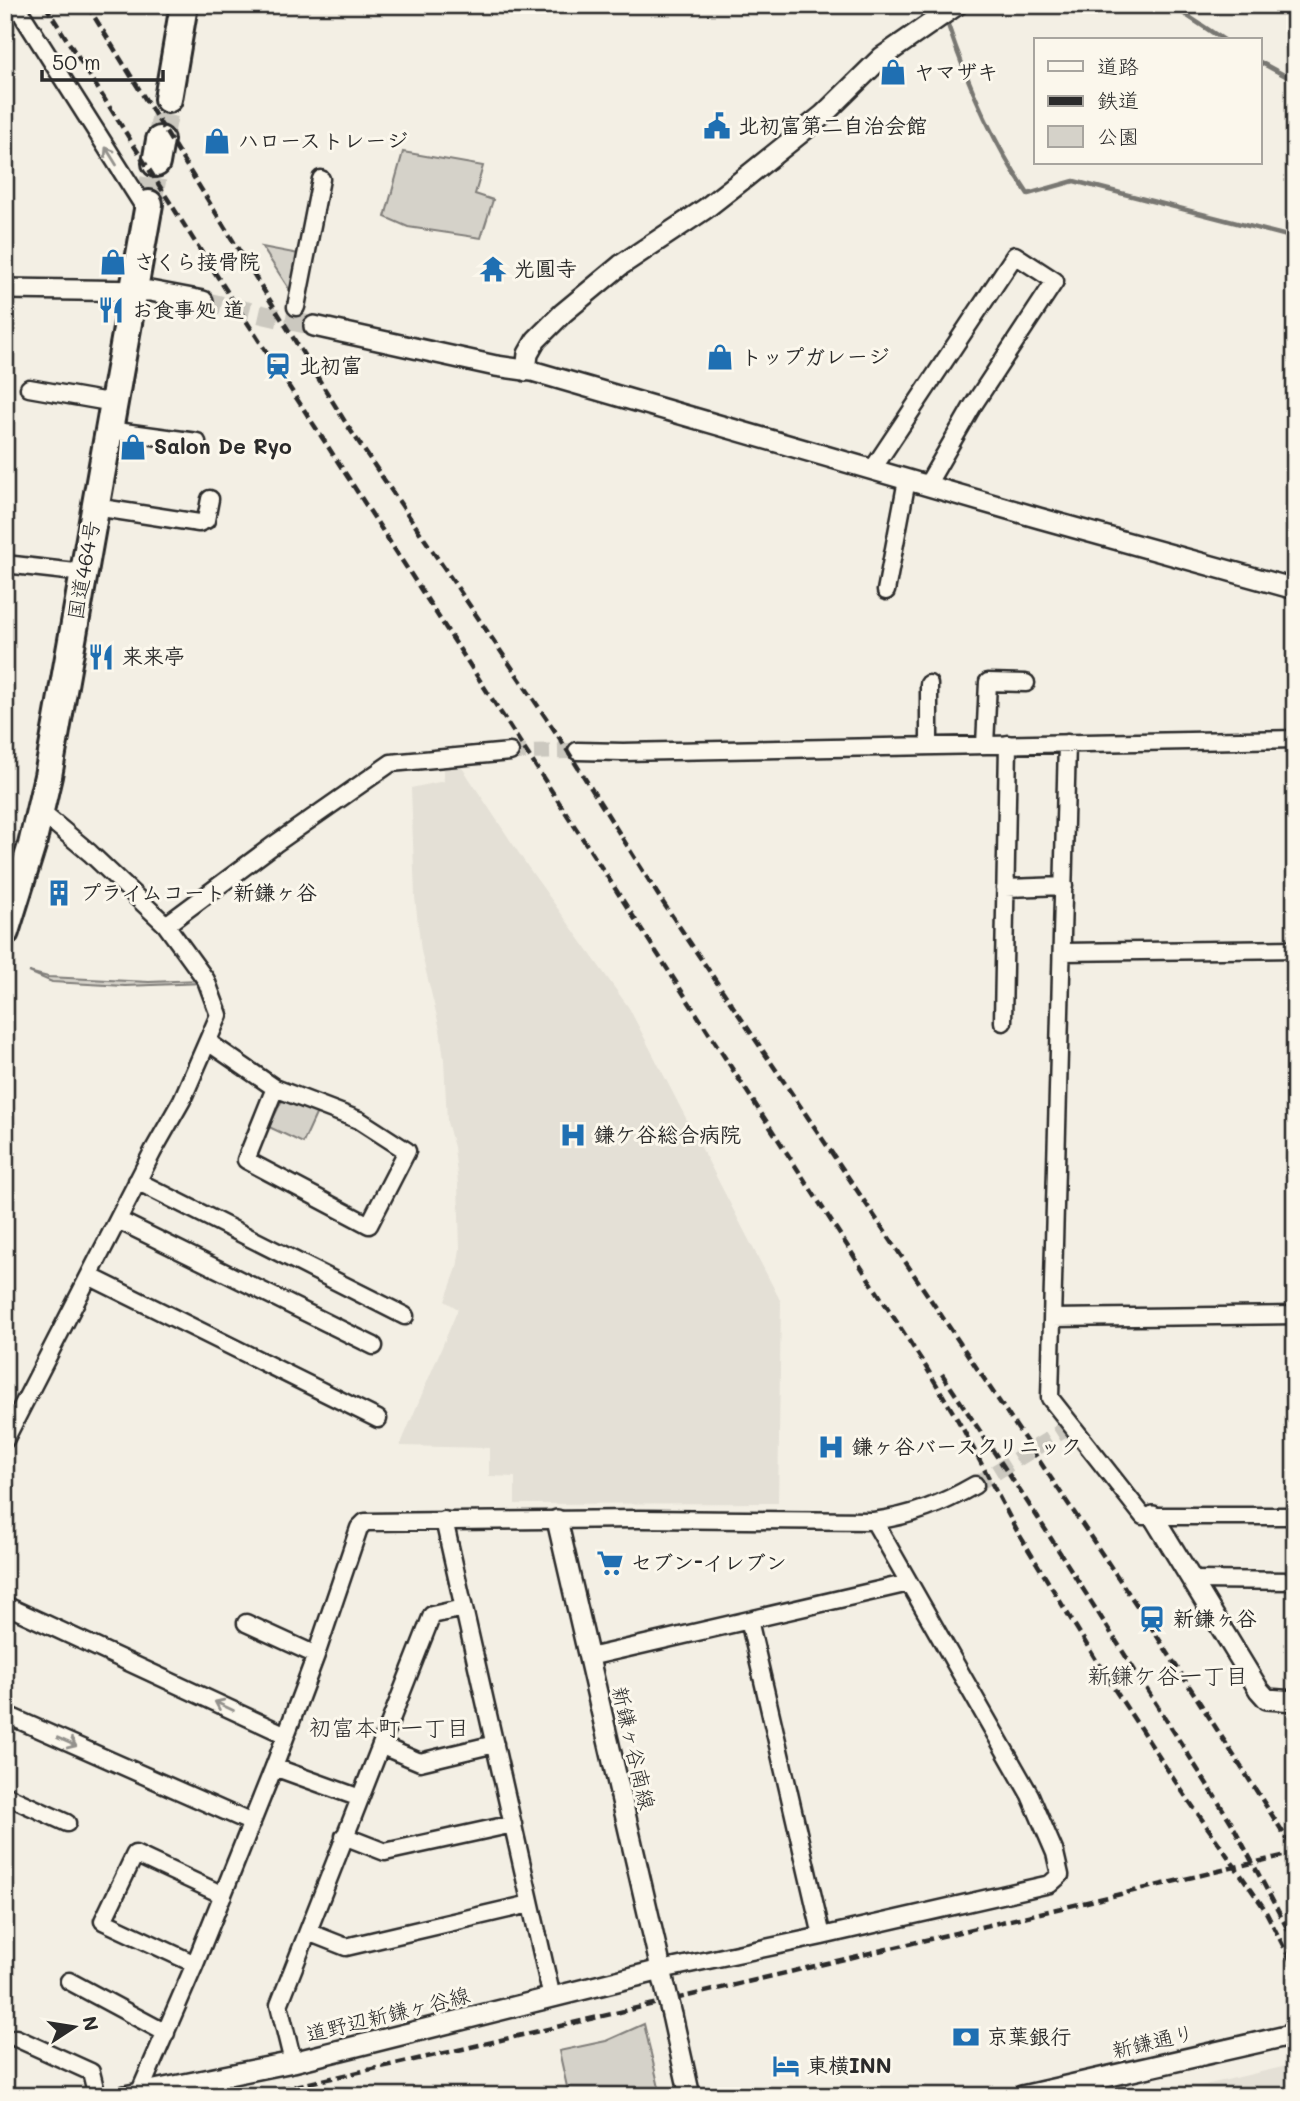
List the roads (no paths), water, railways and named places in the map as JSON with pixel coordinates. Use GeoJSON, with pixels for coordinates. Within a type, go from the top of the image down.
{"type":"FeatureCollection","features":[{"type":"Feature","properties":{"kind":"highway"},"geometry":{"type":"LineString","coordinates":[[168,99],[184,5]]}},
{"type":"Feature","properties":{"kind":"highway","name":"国道464号"},"geometry":{"type":"LineString","coordinates":[[5,932],[22,883],[40,811],[148,209]]}},
{"type":"Feature","properties":{"kind":"street"},"geometry":{"type":"LineString","coordinates":[[16,5],[148,209]]}},
{"type":"Feature","properties":{"kind":"street"},"geometry":{"type":"LineString","coordinates":[[526,371],[528,354],[536,340],[563,313],[621,265],[705,209],[755,170],[822,115],[882,57],[945,8]]}},
{"type":"Feature","properties":{"kind":"street"},"geometry":{"type":"LineString","coordinates":[[296,307],[321,179]]}},
{"type":"Feature","properties":{"kind":"street"},"geometry":{"type":"LineString","coordinates":[[872,470],[1015,255],[1055,281],[972,407],[927,485]]}},
{"type":"Feature","properties":{"kind":"street"},"geometry":{"type":"LineString","coordinates":[[5,289],[134,291],[203,301]]}},
{"type":"Feature","properties":{"kind":"street"},"geometry":{"type":"LineString","coordinates":[[314,326],[526,371],[1295,589]]}},
{"type":"Feature","properties":{"kind":"street"},"geometry":{"type":"LineString","coordinates":[[29,388],[114,403]]}},
{"type":"Feature","properties":{"kind":"street"},"geometry":{"type":"LineString","coordinates":[[109,430],[197,442]]}},
{"type":"Feature","properties":{"kind":"street"},"geometry":{"type":"LineString","coordinates":[[886,591],[907,480]]}},
{"type":"Feature","properties":{"kind":"street"},"geometry":{"type":"LineString","coordinates":[[95,507],[199,523],[206,520],[210,499]]}},
{"type":"Feature","properties":{"kind":"street"},"geometry":{"type":"LineString","coordinates":[[5,564],[84,573]]}},
{"type":"Feature","properties":{"kind":"street"},"geometry":{"type":"LineString","coordinates":[[985,745],[988,682],[1026,682]]}},
{"type":"Feature","properties":{"kind":"street"},"geometry":{"type":"LineString","coordinates":[[929,684],[929,746]]}},
{"type":"Feature","properties":{"kind":"street"},"geometry":{"type":"LineString","coordinates":[[578,751],[1295,739]]}},
{"type":"Feature","properties":{"kind":"street"},"geometry":{"type":"LineString","coordinates":[[1067,743],[1050,1398],[1143,1516],[1295,1516]]}},
{"type":"Feature","properties":{"kind":"street"},"geometry":{"type":"LineString","coordinates":[[1003,1022],[1008,744]]}},
{"type":"Feature","properties":{"kind":"street"},"geometry":{"type":"LineString","coordinates":[[166,925],[391,763],[510,752]]}},
{"type":"Feature","properties":{"kind":"street"},"geometry":{"type":"LineString","coordinates":[[5,1440],[137,1181],[182,1100],[219,1015],[206,979],[166,925],[90,853],[40,811]]}},
{"type":"Feature","properties":{"kind":"street"},"geometry":{"type":"LineString","coordinates":[[1005,888],[1063,886]]}},
{"type":"Feature","properties":{"kind":"street"},"geometry":{"type":"LineString","coordinates":[[1062,952],[1295,949]]}},
{"type":"Feature","properties":{"kind":"street"},"geometry":{"type":"LineString","coordinates":[[208,1042],[275,1088],[359,1120],[407,1151],[369,1225],[246,1160],[275,1088]]}},
{"type":"Feature","properties":{"kind":"street"},"geometry":{"type":"LineString","coordinates":[[137,1181],[405,1316]]}},
{"type":"Feature","properties":{"kind":"street"},"geometry":{"type":"LineString","coordinates":[[118,1220],[374,1346]]}},
{"type":"Feature","properties":{"kind":"street"},"geometry":{"type":"LineString","coordinates":[[89,1276],[378,1419]]}},
{"type":"Feature","properties":{"kind":"street"},"geometry":{"type":"LineString","coordinates":[[1052,1318],[1295,1315]]}},
{"type":"Feature","properties":{"kind":"street"},"geometry":{"type":"LineString","coordinates":[[134,2095],[166,2033],[223,1895],[316,1656],[359,1528],[365,1522],[874,1521],[906,1517],[975,1485]]}},
{"type":"Feature","properties":{"kind":"street"},"geometry":{"type":"LineString","coordinates":[[1153,1516],[1266,1699],[1295,1701]]}},
{"type":"Feature","properties":{"kind":"street"},"geometry":{"type":"LineString","coordinates":[[444,1520],[552,1997]]}},
{"type":"Feature","properties":{"kind":"street","name":"新鎌ヶ谷南線"},"geometry":{"type":"LineString","coordinates":[[557,1520],[690,2096]]}},
{"type":"Feature","properties":{"kind":"street"},"geometry":{"type":"LineString","coordinates":[[663,1978],[822,1936],[1050,1884],[1060,1875],[1055,1853],[1030,1795],[874,1521]]}},
{"type":"Feature","properties":{"kind":"street"},"geometry":{"type":"LineString","coordinates":[[1192,1580],[1295,1581]]}},
{"type":"Feature","properties":{"kind":"street"},"geometry":{"type":"LineString","coordinates":[[589,1657],[909,1583]]}},
{"type":"Feature","properties":{"kind":"street"},"geometry":{"type":"LineString","coordinates":[[5,1605],[286,1735]]}},
{"type":"Feature","properties":{"kind":"street"},"geometry":{"type":"LineString","coordinates":[[293,2062],[279,2005],[432,1615],[464,1608]]}},
{"type":"Feature","properties":{"kind":"street"},"geometry":{"type":"LineString","coordinates":[[750,1620],[822,1936]]}},
{"type":"Feature","properties":{"kind":"street"},"geometry":{"type":"LineString","coordinates":[[246,1623],[316,1656]]}},
{"type":"Feature","properties":{"kind":"street"},"geometry":{"type":"LineString","coordinates":[[5,1714],[252,1823]]}},
{"type":"Feature","properties":{"kind":"street"},"geometry":{"type":"LineString","coordinates":[[382,1746],[420,1762],[495,1744]]}},
{"type":"Feature","properties":{"kind":"street"},"geometry":{"type":"LineString","coordinates":[[274,1767],[360,1798]]}},
{"type":"Feature","properties":{"kind":"street"},"geometry":{"type":"LineString","coordinates":[[5,1795],[67,1823]]}},
{"type":"Feature","properties":{"kind":"street"},"geometry":{"type":"LineString","coordinates":[[344,1836],[385,1852],[513,1824]]}},
{"type":"Feature","properties":{"kind":"street"},"geometry":{"type":"LineString","coordinates":[[195,1964],[103,1921],[132,1848],[223,1895]]}},
{"type":"Feature","properties":{"kind":"street"},"geometry":{"type":"LineString","coordinates":[[308,1932],[346,1947],[530,1904]]}},
{"type":"Feature","properties":{"kind":"street","name":"道野辺新鎌ヶ谷線"},"geometry":{"type":"LineString","coordinates":[[134,2095],[293,2062],[552,1997],[663,1978]]}},
{"type":"Feature","properties":{"kind":"street"},"geometry":{"type":"LineString","coordinates":[[69,1981],[166,2033]]}},
{"type":"Feature","properties":{"kind":"street","name":"新鎌通り"},"geometry":{"type":"LineString","coordinates":[[1022,2096],[1295,2034]]}},
{"type":"Feature","properties":{"kind":"street"},"geometry":{"type":"LineString","coordinates":[[16,2039],[91,2072],[97,2096]]}},
{"type":"Feature","properties":{"kind":"waterway"},"geometry":{"type":"LineString","coordinates":[[1171,5],[1221,38]]}},
{"type":"Feature","properties":{"kind":"waterway"},"geometry":{"type":"LineString","coordinates":[[947,22],[982,111],[1003,154],[1028,194],[1074,181],[1295,238]]}},
{"type":"Feature","properties":{"kind":"waterway"},"geometry":{"type":"LineString","coordinates":[[1262,63],[1295,81]]}},
{"type":"Feature","properties":{"kind":"tunnel"},"geometry":{"type":"LineString","coordinates":[[160,140],[168,99]]}},
{"type":"Feature","properties":{"kind":"tunnel"},"geometry":{"type":"LineString","coordinates":[[149,204],[156,163]]}},
{"type":"Feature","properties":{"kind":"tunnel"},"geometry":{"type":"LineString","coordinates":[[203,301],[314,326]]}},
{"type":"Feature","properties":{"kind":"tunnel"},"geometry":{"type":"LineString","coordinates":[[293,323],[296,307]]}},
{"type":"Feature","properties":{"kind":"tunnel"},"geometry":{"type":"LineString","coordinates":[[510,752],[577,751]]}},
{"type":"Feature","properties":{"kind":"tunnel"},"geometry":{"type":"LineString","coordinates":[[975,1485],[1072,1425]]}},
{"type":"Feature","properties":{"kind":"railway"},"geometry":{"type":"LineString","coordinates":[[45,5],[195,242],[926,1367],[963,1429],[1017,1531],[1109,1681],[1264,1908],[1295,1969]]}},
{"type":"Feature","properties":{"kind":"railway"},"geometry":{"type":"LineString","coordinates":[[87,5],[349,428],[557,734],[660,898],[1148,1622],[1295,1851]]}},
{"type":"Feature","properties":{"kind":"railway"},"geometry":{"type":"LineString","coordinates":[[942,1374],[1038,1518],[1231,1822],[1295,1943]]}},
{"type":"Feature","properties":{"kind":"railway"},"geometry":{"type":"LineString","coordinates":[[250,2096],[454,2051],[1295,1853]]}},
{"type":"Feature","properties":{"kind":"place","name":"ヤマザキ"},"geometry":{"type":"Point","coordinates":[893,72]}},
{"type":"Feature","properties":{"kind":"place","name":"北初富第二自治会館"},"geometry":{"type":"Point","coordinates":[717,126]}},
{"type":"Feature","properties":{"kind":"place","name":"ハローストレージ"},"geometry":{"type":"Point","coordinates":[217,141]}},
{"type":"Feature","properties":{"kind":"place","name":"さくら接骨院"},"geometry":{"type":"Point","coordinates":[113,262]}},
{"type":"Feature","properties":{"kind":"place","name":"光圓寺"},"geometry":{"type":"Point","coordinates":[493,269]}},
{"type":"Feature","properties":{"kind":"place","name":"お食事処 道"},"geometry":{"type":"Point","coordinates":[111,310]}},
{"type":"Feature","properties":{"kind":"place","name":"トップガレージ"},"geometry":{"type":"Point","coordinates":[720,357]}},
{"type":"Feature","properties":{"kind":"place","name":"北初富"},"geometry":{"type":"Point","coordinates":[278,366]}},
{"type":"Feature","properties":{"kind":"place","name":"Salon De Ryo"},"geometry":{"type":"Point","coordinates":[133,447]}},
{"type":"Feature","properties":{"kind":"place","name":"来来亭"},"geometry":{"type":"Point","coordinates":[101,657]}},
{"type":"Feature","properties":{"kind":"place","name":"プライムコート 新鎌ヶ谷"},"geometry":{"type":"Point","coordinates":[59,893]}},
{"type":"Feature","properties":{"kind":"place","name":"鎌ケ谷総合病院"},"geometry":{"type":"Point","coordinates":[573,1135]}},
{"type":"Feature","properties":{"kind":"place","name":"鎌ヶ谷バースクリニック"},"geometry":{"type":"Point","coordinates":[831,1447]}},
{"type":"Feature","properties":{"kind":"place","name":"セブン-イレブン"},"geometry":{"type":"Point","coordinates":[610,1563]}},
{"type":"Feature","properties":{"kind":"place","name":"新鎌ヶ谷"},"geometry":{"type":"Point","coordinates":[1152,1619]}},
{"type":"Feature","properties":{"kind":"place","name":"京葉銀行"},"geometry":{"type":"Point","coordinates":[966,2037]}},
{"type":"Feature","properties":{"kind":"place","name":"東横INN"},"geometry":{"type":"Point","coordinates":[786,2066]}},
{"type":"Feature","properties":{"kind":"district","name":"新鎌ケ谷一丁目"},"geometry":{"type":"Point","coordinates":[1168,1676]}},
{"type":"Feature","properties":{"kind":"district","name":"初富本町一丁目"},"geometry":{"type":"Point","coordinates":[389,1728]}}]}
